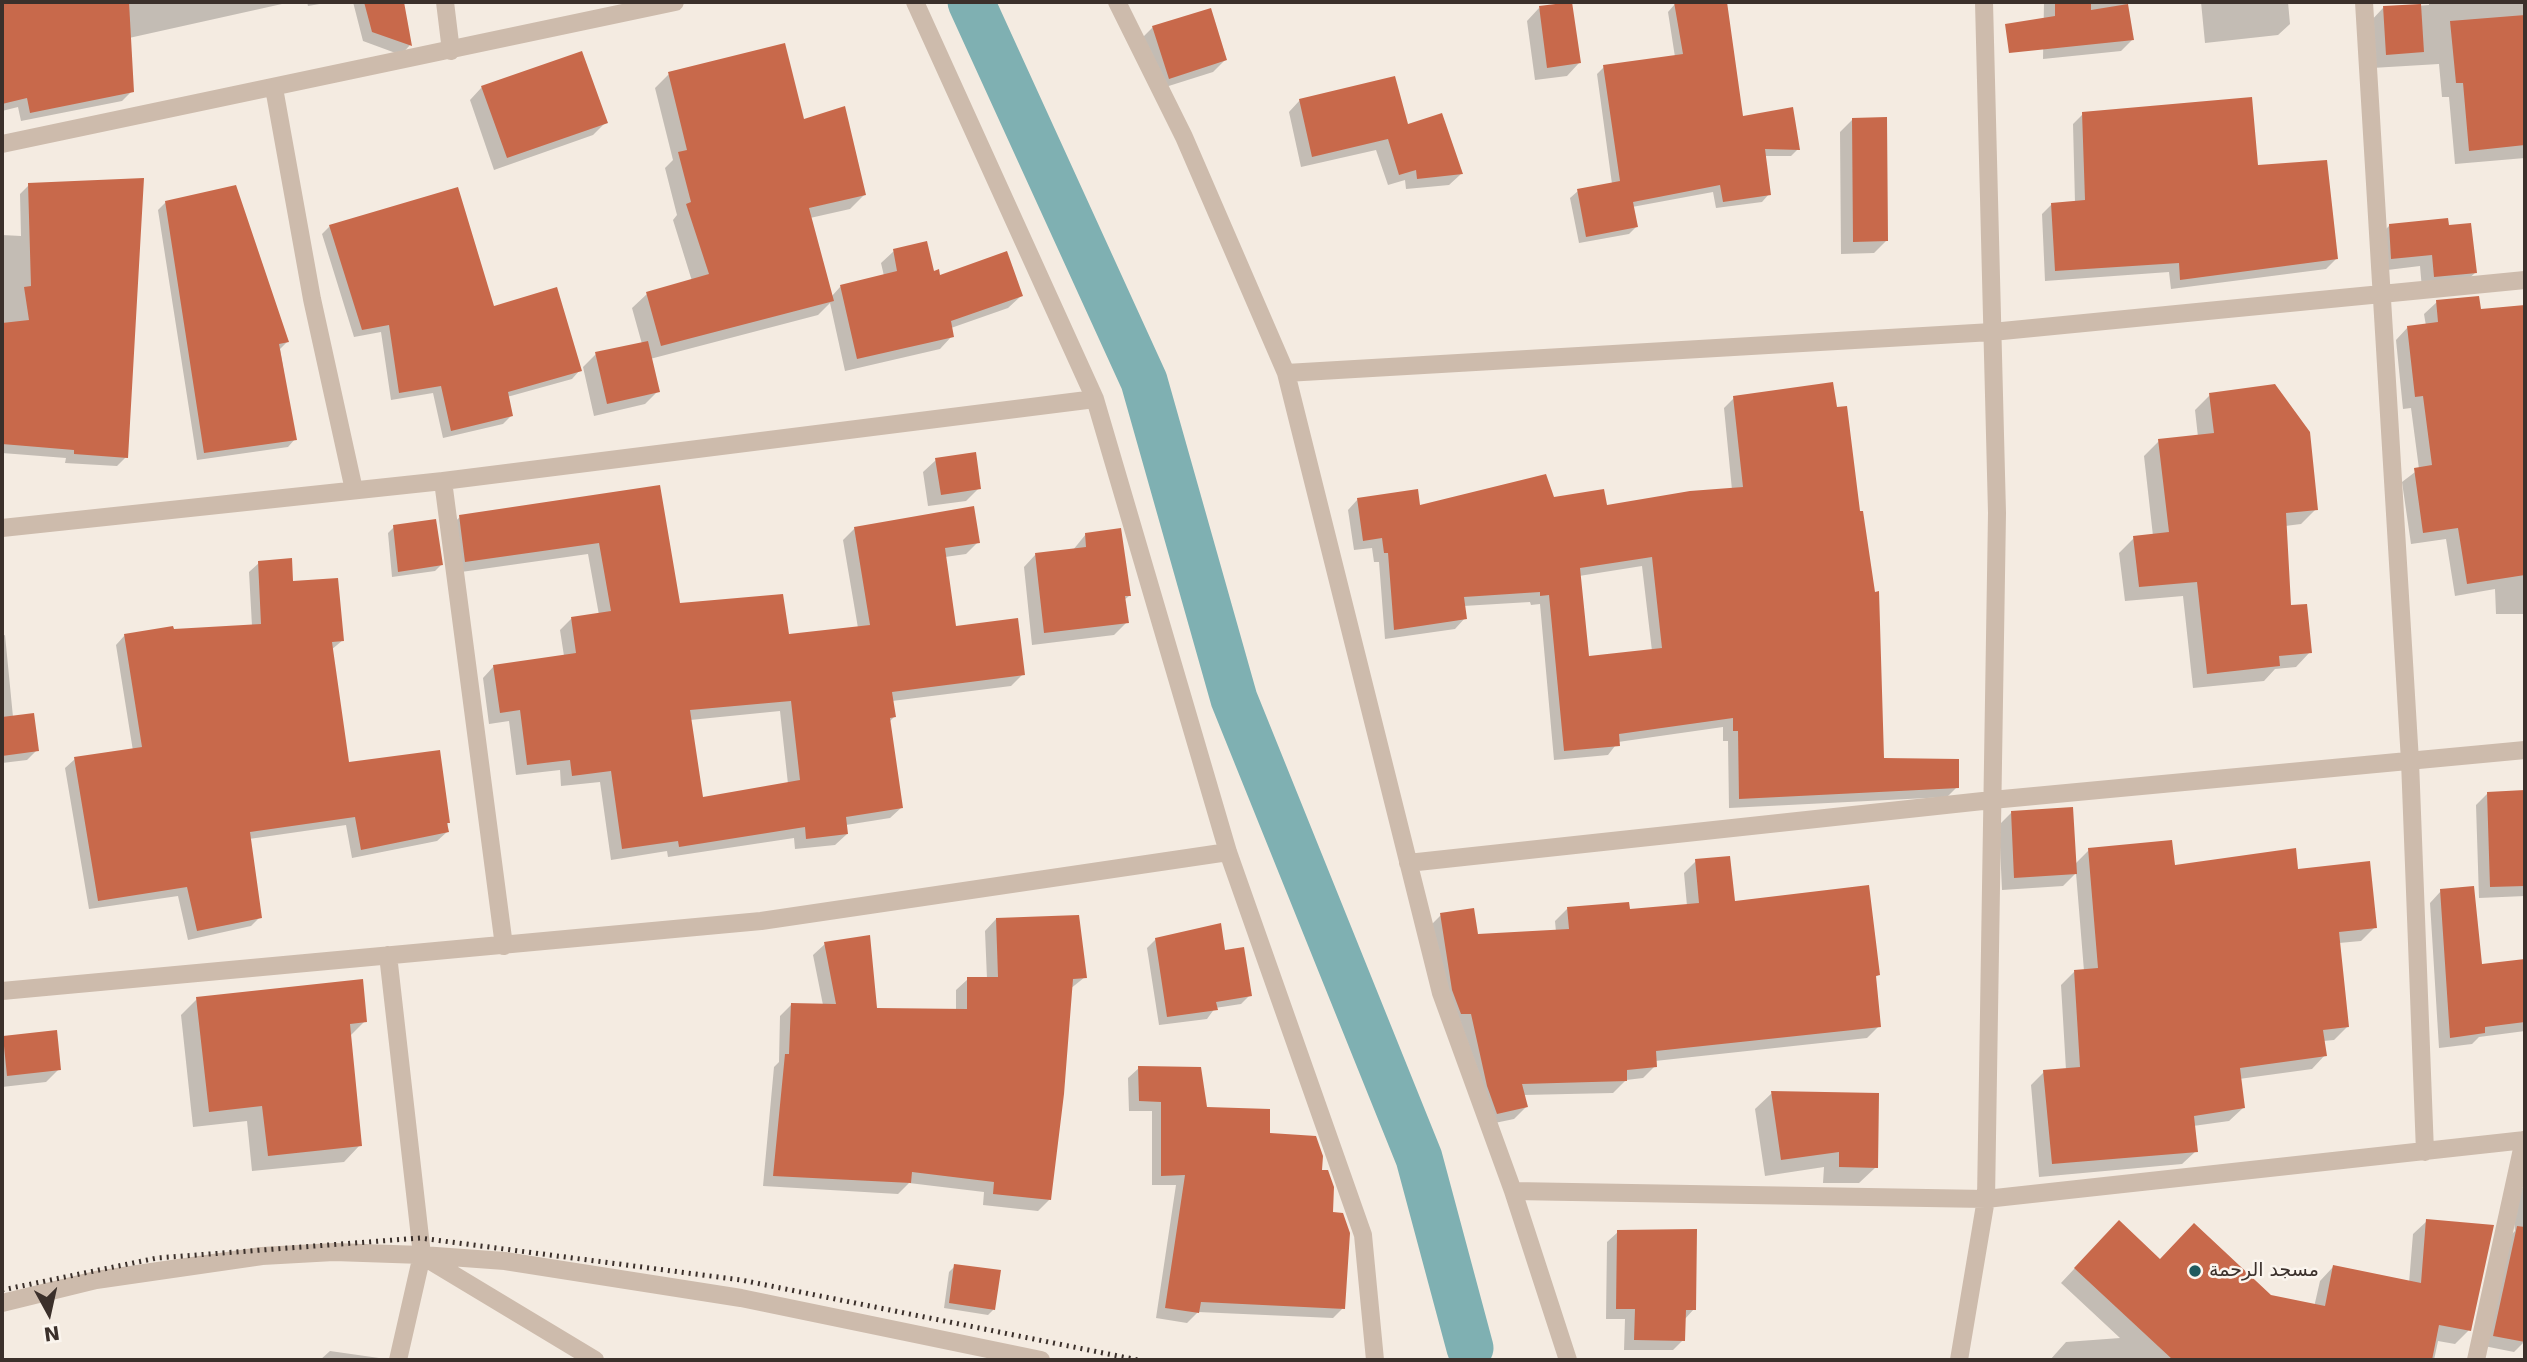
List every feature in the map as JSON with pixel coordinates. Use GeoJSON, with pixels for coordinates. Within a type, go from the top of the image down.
{"type":"FeatureCollection","features":[{"type":"Feature","properties":{"kind":"street"},"geometry":{"type":"LineString","coordinates":[[445,2],[451,51]]}},
{"type":"Feature","properties":{"kind":"street"},"geometry":{"type":"LineString","coordinates":[[2,144],[675,2]]}},
{"type":"Feature","properties":{"kind":"street"},"geometry":{"type":"LineString","coordinates":[[915,2],[1095,398],[1228,852],[1363,1235],[1376,1360]]}},
{"type":"Feature","properties":{"kind":"street"},"geometry":{"type":"LineString","coordinates":[[1116,2],[1184,137],[1286,373],[1367,688],[1441,993],[1513,1191],[1567,1360]]}},
{"type":"Feature","properties":{"kind":"street"},"geometry":{"type":"LineString","coordinates":[[1959,1360],[1986,1199],[1997,513],[1984,2]]}},
{"type":"Feature","properties":{"kind":"street"},"geometry":{"type":"LineString","coordinates":[[2364,2],[2410,761],[2425,1152]]}},
{"type":"Feature","properties":{"kind":"street"},"geometry":{"type":"LineString","coordinates":[[274,88],[312,299],[354,491]]}},
{"type":"Feature","properties":{"kind":"street"},"geometry":{"type":"LineString","coordinates":[[1286,373],[1992,332],[2525,280]]}},
{"type":"Feature","properties":{"kind":"street"},"geometry":{"type":"LineString","coordinates":[[2,528],[443,481],[1095,398]]}},
{"type":"Feature","properties":{"kind":"street"},"geometry":{"type":"LineString","coordinates":[[443,481],[504,946]]}},
{"type":"Feature","properties":{"kind":"street"},"geometry":{"type":"LineString","coordinates":[[1408,863],[1992,800],[2525,750]]}},
{"type":"Feature","properties":{"kind":"street"},"geometry":{"type":"LineString","coordinates":[[2,991],[761,921],[1228,852]]}},
{"type":"Feature","properties":{"kind":"street"},"geometry":{"type":"LineString","coordinates":[[388,955],[422,1255],[398,1360]]}},
{"type":"Feature","properties":{"kind":"street"},"geometry":{"type":"LineString","coordinates":[[1513,1191],[1986,1199],[2525,1140],[2476,1360]]}},
{"type":"Feature","properties":{"kind":"street"},"geometry":{"type":"LineString","coordinates":[[2,1303],[96,1280],[262,1256],[334,1252],[422,1255],[505,1261],[741,1298],[1041,1360]]}},
{"type":"Feature","properties":{"kind":"street"},"geometry":{"type":"LineString","coordinates":[[422,1255],[595,1360]]}},
{"type":"Feature","properties":{"kind":"building"},"geometry":{"type":"Polygon","coordinates":[[[2,2],[129,2],[134,92],[30,113],[27,98],[2,104],[2,2]]]}},
{"type":"Feature","properties":{"kind":"building"},"geometry":{"type":"Polygon","coordinates":[[[364,2],[404,2],[412,46],[372,32],[364,2]]]}},
{"type":"Feature","properties":{"kind":"building"},"geometry":{"type":"Polygon","coordinates":[[[1572,2],[1581,63],[1547,68],[1539,6],[1572,2]]]}},
{"type":"Feature","properties":{"kind":"building"},"geometry":{"type":"Polygon","coordinates":[[[1674,2],[1727,2],[1743,116],[1793,107],[1800,150],[1765,149],[1771,195],[1723,202],[1720,185],[1633,202],[1638,227],[1586,237],[1577,189],[1620,181],[1603,65],[1683,54],[1674,2]]]}},
{"type":"Feature","properties":{"kind":"building"},"geometry":{"type":"Polygon","coordinates":[[[2055,2],[2091,2],[2091,10],[2128,4],[2134,40],[2009,53],[2005,24],[2055,16],[2055,2]]]}},
{"type":"Feature","properties":{"kind":"building"},"geometry":{"type":"Polygon","coordinates":[[[2421,4],[2424,52],[2386,55],[2383,6],[2421,4]]]}},
{"type":"Feature","properties":{"kind":"building"},"geometry":{"type":"Polygon","coordinates":[[[1211,8],[1227,60],[1169,79],[1152,26],[1211,8]]]}},
{"type":"Feature","properties":{"kind":"building"},"geometry":{"type":"Polygon","coordinates":[[[2525,15],[2525,145],[2469,151],[2463,83],[2456,83],[2450,21],[2525,15]]]}},
{"type":"Feature","properties":{"kind":"building"},"geometry":{"type":"Polygon","coordinates":[[[785,43],[804,119],[845,106],[866,195],[809,208],[834,301],[661,346],[646,292],[709,274],[686,204],[691,202],[678,152],[687,150],[668,72],[785,43]]]}},
{"type":"Feature","properties":{"kind":"building"},"geometry":{"type":"Polygon","coordinates":[[[582,51],[608,123],[507,158],[481,86],[582,51]]]}},
{"type":"Feature","properties":{"kind":"building"},"geometry":{"type":"Polygon","coordinates":[[[1395,76],[1408,124],[1442,113],[1463,174],[1417,179],[1416,170],[1399,175],[1388,139],[1312,157],[1299,99],[1395,76]]]}},
{"type":"Feature","properties":{"kind":"building"},"geometry":{"type":"Polygon","coordinates":[[[2252,97],[2258,165],[2327,160],[2338,259],[2180,280],[2179,263],[2055,271],[2051,203],[2085,200],[2082,112],[2252,97]]]}},
{"type":"Feature","properties":{"kind":"building"},"geometry":{"type":"Polygon","coordinates":[[[1887,117],[1888,241],[1853,242],[1852,118],[1887,117]]]}},
{"type":"Feature","properties":{"kind":"building"},"geometry":{"type":"Polygon","coordinates":[[[144,178],[128,458],[2,444],[2,323],[29,320],[24,287],[31,286],[28,183],[144,178]]]}},
{"type":"Feature","properties":{"kind":"building"},"geometry":{"type":"Polygon","coordinates":[[[236,185],[289,342],[279,344],[297,440],[204,453],[165,201],[236,185]]]}},
{"type":"Feature","properties":{"kind":"building"},"geometry":{"type":"Polygon","coordinates":[[[458,187],[494,306],[557,287],[582,371],[508,392],[513,416],[451,431],[441,386],[399,393],[389,325],[362,330],[329,225],[458,187]]]}},
{"type":"Feature","properties":{"kind":"building"},"geometry":{"type":"Polygon","coordinates":[[[2448,218],[2449,225],[2471,223],[2477,273],[2434,277],[2432,255],[2391,259],[2389,224],[2448,218]]]}},
{"type":"Feature","properties":{"kind":"building"},"geometry":{"type":"Polygon","coordinates":[[[927,241],[934,271],[939,269],[940,275],[1007,251],[1023,296],[951,321],[954,337],[857,359],[840,285],[897,271],[893,249],[927,241]]]}},
{"type":"Feature","properties":{"kind":"building"},"geometry":{"type":"Polygon","coordinates":[[[2479,296],[2481,309],[2525,305],[2525,575],[2467,584],[2458,528],[2423,533],[2414,468],[2432,465],[2423,396],[2415,397],[2407,326],[2438,322],[2436,300],[2479,296]]]}},
{"type":"Feature","properties":{"kind":"building"},"geometry":{"type":"Polygon","coordinates":[[[648,341],[660,392],[607,404],[595,352],[648,341]]]}},
{"type":"Feature","properties":{"kind":"building"},"geometry":{"type":"Polygon","coordinates":[[[1833,382],[1837,407],[1847,406],[1860,511],[1863,511],[1875,592],[1879,591],[1884,758],[1959,759],[1959,788],[1739,799],[1738,731],[1733,731],[1733,718],[1619,734],[1620,746],[1564,751],[1549,595],[1540,596],[1540,592],[1464,597],[1467,619],[1394,630],[1388,553],[1384,553],[1382,538],[1363,541],[1357,498],[1418,489],[1420,505],[1546,474],[1554,497],[1604,489],[1607,505],[1690,491],[1743,487],[1733,396],[1833,382]],[[1652,557],[1580,568],[1589,656],[1662,648],[1652,557]]]}},
{"type":"Feature","properties":{"kind":"building"},"geometry":{"type":"Polygon","coordinates":[[[2275,384],[2310,432],[2318,510],[2286,513],[2291,605],[2307,604],[2312,653],[2279,656],[2280,666],[2207,674],[2197,582],[2139,587],[2133,536],[2169,532],[2158,439],[2214,433],[2209,393],[2275,384]]]}},
{"type":"Feature","properties":{"kind":"building"},"geometry":{"type":"Polygon","coordinates":[[[976,452],[981,489],[941,495],[935,458],[976,452]]]}},
{"type":"Feature","properties":{"kind":"building"},"geometry":{"type":"Polygon","coordinates":[[[660,485],[680,603],[783,594],[789,634],[870,625],[854,527],[974,506],[980,543],[945,548],[956,626],[1018,618],[1025,675],[892,692],[896,717],[890,718],[903,808],[846,817],[848,834],[806,839],[805,827],[679,847],[678,841],[622,849],[611,771],[572,776],[570,760],[527,765],[520,710],[500,713],[493,665],[576,653],[571,617],[611,611],[599,543],[465,562],[459,515],[660,485]],[[791,701],[690,710],[703,797],[800,780],[791,701]]]}},
{"type":"Feature","properties":{"kind":"building"},"geometry":{"type":"Polygon","coordinates":[[[436,519],[443,565],[398,572],[393,525],[436,519]]]}},
{"type":"Feature","properties":{"kind":"building"},"geometry":{"type":"Polygon","coordinates":[[[1121,528],[1131,596],[1125,596],[1129,623],[1044,633],[1035,553],[1086,547],[1085,533],[1121,528]]]}},
{"type":"Feature","properties":{"kind":"building"},"geometry":{"type":"Polygon","coordinates":[[[292,558],[293,581],[338,578],[344,641],[332,642],[349,762],[440,750],[449,832],[361,850],[355,817],[250,832],[262,918],[197,931],[187,887],[98,901],[74,757],[142,747],[124,634],[173,626],[174,629],[261,624],[258,561],[292,558]]]}},
{"type":"Feature","properties":{"kind":"building"},"geometry":{"type":"Polygon","coordinates":[[[34,713],[39,751],[2,756],[2,717],[34,713]]]}},
{"type":"Feature","properties":{"kind":"building"},"geometry":{"type":"Polygon","coordinates":[[[2525,790],[2525,886],[2490,887],[2487,792],[2525,790]]]}},
{"type":"Feature","properties":{"kind":"building"},"geometry":{"type":"Polygon","coordinates":[[[2073,807],[2077,874],[2014,878],[2011,811],[2073,807]]]}},
{"type":"Feature","properties":{"kind":"building"},"geometry":{"type":"Polygon","coordinates":[[[2172,840],[2175,865],[2296,848],[2298,869],[2370,861],[2377,928],[2339,932],[2349,1027],[2323,1030],[2327,1056],[2240,1068],[2245,1108],[2194,1116],[2198,1152],[2052,1164],[2043,1070],[2080,1067],[2074,970],[2098,968],[2088,848],[2172,840]]]}},
{"type":"Feature","properties":{"kind":"building"},"geometry":{"type":"Polygon","coordinates":[[[1730,856],[1735,901],[1869,885],[1880,975],[1876,976],[1881,1027],[1656,1051],[1657,1067],[1627,1070],[1627,1081],[1522,1084],[1528,1107],[1497,1114],[1487,1086],[1471,1014],[1461,1014],[1452,990],[1440,913],[1474,908],[1478,934],[1569,929],[1567,907],[1629,902],[1630,909],[1699,903],[1695,859],[1730,856]]]}},
{"type":"Feature","properties":{"kind":"building"},"geometry":{"type":"Polygon","coordinates":[[[2474,886],[2482,964],[2525,959],[2525,1022],[2485,1027],[2485,1033],[2450,1038],[2440,889],[2474,886]]]}},
{"type":"Feature","properties":{"kind":"building"},"geometry":{"type":"Polygon","coordinates":[[[1079,915],[1087,978],[1073,979],[1064,1094],[1051,1200],[993,1194],[994,1182],[912,1172],[911,1183],[773,1176],[785,1054],[789,1054],[791,1003],[836,1004],[824,942],[870,935],[877,1008],[967,1009],[967,977],[998,977],[996,918],[1079,915]]]}},
{"type":"Feature","properties":{"kind":"building"},"geometry":{"type":"Polygon","coordinates":[[[1221,923],[1225,950],[1244,947],[1252,996],[1216,1002],[1218,1010],[1167,1017],[1155,938],[1221,923]]]}},
{"type":"Feature","properties":{"kind":"building"},"geometry":{"type":"Polygon","coordinates":[[[363,979],[367,1022],[350,1024],[362,1146],[268,1156],[262,1106],[209,1112],[196,997],[363,979]]]}},
{"type":"Feature","properties":{"kind":"building"},"geometry":{"type":"Polygon","coordinates":[[[57,1030],[61,1070],[7,1076],[3,1036],[57,1030]]]}},
{"type":"Feature","properties":{"kind":"building"},"geometry":{"type":"Polygon","coordinates":[[[1138,1066],[1201,1067],[1207,1107],[1270,1109],[1270,1133],[1316,1136],[1323,1156],[1322,1170],[1328,1170],[1334,1187],[1333,1212],[1343,1213],[1350,1233],[1345,1309],[1201,1302],[1199,1313],[1165,1308],[1185,1175],[1161,1176],[1161,1102],[1139,1101],[1138,1066]]]}},
{"type":"Feature","properties":{"kind":"building"},"geometry":{"type":"Polygon","coordinates":[[[1771,1091],[1879,1093],[1878,1168],[1839,1167],[1839,1152],[1781,1160],[1771,1091]]]}},
{"type":"Feature","properties":{"kind":"building"},"geometry":{"type":"Polygon","coordinates":[[[2426,1219],[2494,1225],[2471,1331],[2439,1325],[2432,1360],[2173,1360],[2074,1268],[2119,1220],[2160,1259],[2194,1223],[2271,1295],[2325,1306],[2333,1265],[2421,1283],[2426,1219]]]}},
{"type":"Feature","properties":{"kind":"building"},"geometry":{"type":"Polygon","coordinates":[[[2517,1226],[2525,1227],[2525,1342],[2493,1336],[2517,1226]]]}},
{"type":"Feature","properties":{"kind":"building"},"geometry":{"type":"Polygon","coordinates":[[[1697,1229],[1696,1310],[1686,1310],[1685,1341],[1634,1340],[1635,1309],[1616,1309],[1617,1230],[1697,1229]]]}},
{"type":"Feature","properties":{"kind":"building"},"geometry":{"type":"Polygon","coordinates":[[[954,1264],[1001,1270],[995,1310],[949,1303],[954,1264]]]}},
{"type":"Feature","properties":{"kind":"waterway"},"geometry":{"type":"LineString","coordinates":[[971,2],[1144,381],[1234,699],[1419,1158],[1470,1348]]}},
{"type":"Feature","properties":{"kind":"railway"},"geometry":{"type":"LineString","coordinates":[[2,1290],[157,1258],[420,1238],[741,1280],[1138,1360]]}},
{"type":"Feature","properties":{"kind":"place","name":"مسجد الرحمة"},"geometry":{"type":"Point","coordinates":[2195,1271]}}]}
